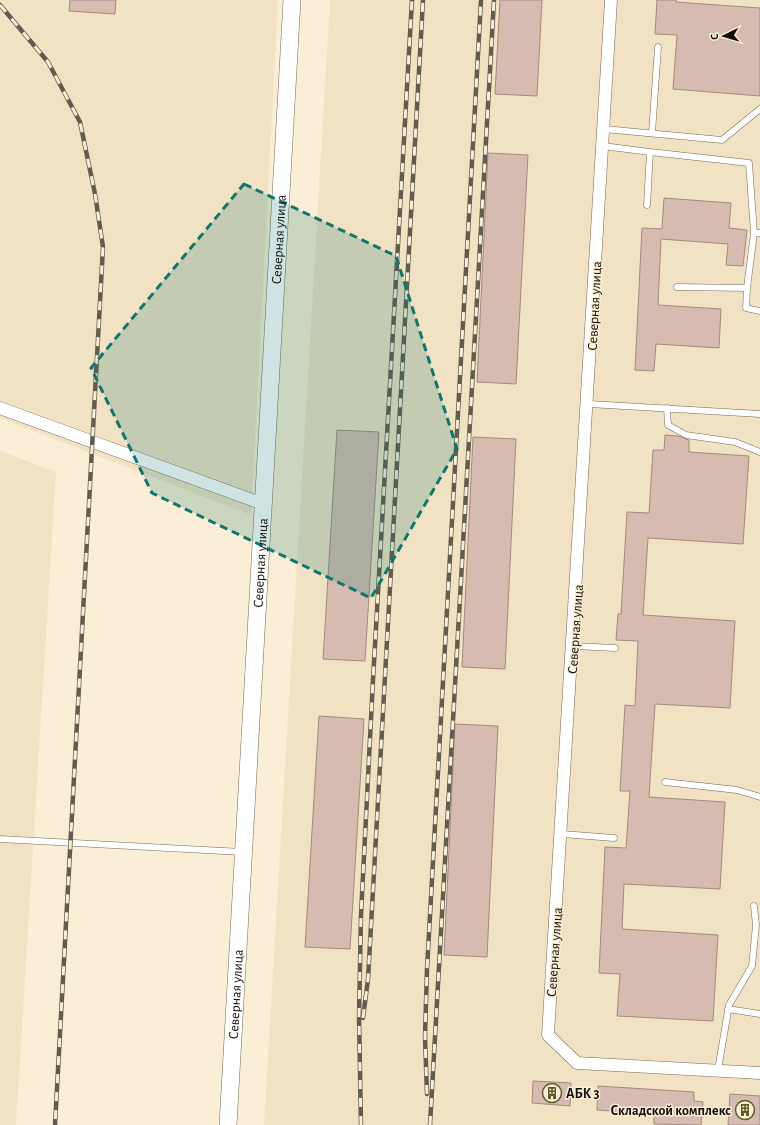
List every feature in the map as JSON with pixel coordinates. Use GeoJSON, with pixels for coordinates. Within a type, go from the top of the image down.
{"type":"FeatureCollection","features":[{"type":"Feature","properties":{"kind":"main road","name":"Северная улица"},"geometry":{"type":"LineString","coordinates":[[228,1125],[292,0]]}},
{"type":"Feature","properties":{"kind":"street","name":"Северная улица"},"geometry":{"type":"LineString","coordinates":[[612,0],[589,404],[548,1035],[577,1063],[760,1073]]}},
{"type":"Feature","properties":{"kind":"street"},"geometry":{"type":"LineString","coordinates":[[0,408],[263,504]]}},
{"type":"Feature","properties":{"kind":"lane"},"geometry":{"type":"LineString","coordinates":[[652,133],[658,47]]}},
{"type":"Feature","properties":{"kind":"lane"},"geometry":{"type":"LineString","coordinates":[[604,129],[722,140],[760,109]]}},
{"type":"Feature","properties":{"kind":"lane"},"geometry":{"type":"LineString","coordinates":[[603,146],[749,163],[757,233],[747,288],[746,308],[760,311]]}},
{"type":"Feature","properties":{"kind":"lane"},"geometry":{"type":"LineString","coordinates":[[647,205],[650,152]]}},
{"type":"Feature","properties":{"kind":"lane"},"geometry":{"type":"LineString","coordinates":[[677,287],[747,288]]}},
{"type":"Feature","properties":{"kind":"lane"},"geometry":{"type":"LineString","coordinates":[[589,404],[760,414]]}},
{"type":"Feature","properties":{"kind":"lane"},"geometry":{"type":"LineString","coordinates":[[668,408],[668,424],[686,435],[735,442],[760,452]]}},
{"type":"Feature","properties":{"kind":"lane"},"geometry":{"type":"LineString","coordinates":[[574,646],[615,648]]}},
{"type":"Feature","properties":{"kind":"lane"},"geometry":{"type":"LineString","coordinates":[[665,782],[737,790],[760,797]]}},
{"type":"Feature","properties":{"kind":"lane"},"geometry":{"type":"LineString","coordinates":[[562,834],[614,838]]}},
{"type":"Feature","properties":{"kind":"lane"},"geometry":{"type":"LineString","coordinates":[[0,839],[243,852]]}},
{"type":"Feature","properties":{"kind":"lane"},"geometry":{"type":"LineString","coordinates":[[718,1070],[729,1005],[752,966],[756,924],[754,906]]}},
{"type":"Feature","properties":{"kind":"lane"},"geometry":{"type":"LineString","coordinates":[[728,1010],[760,1014]]}},
{"type":"Feature","properties":{"kind":"highlighted area"},"geometry":{"type":"Polygon","coordinates":[[[244,184],[396,256],[457,449],[371,598],[152,493],[91,368],[244,184]]]}},
{"type":"Feature","properties":{"kind":"shaded area"},"geometry":{"type":"Polygon","coordinates":[[[0,0],[278,0],[251,515],[0,418],[0,0]]]}},
{"type":"Feature","properties":{"kind":"shaded area"},"geometry":{"type":"Polygon","coordinates":[[[330,0],[760,0],[760,1125],[264,1125],[330,0]]]}},
{"type":"Feature","properties":{"kind":"shaded area"},"geometry":{"type":"Polygon","coordinates":[[[0,451],[56,472],[16,1125],[0,1125],[0,451]]]}},
{"type":"Feature","properties":{"kind":"building"},"geometry":{"type":"Polygon","coordinates":[[[70,0],[116,0],[115,14],[69,11],[70,0]]]}},
{"type":"Feature","properties":{"kind":"building"},"geometry":{"type":"Polygon","coordinates":[[[500,0],[542,0],[537,96],[495,94],[500,0]]]}},
{"type":"Feature","properties":{"kind":"building"},"geometry":{"type":"Polygon","coordinates":[[[657,0],[676,0],[676,2],[760,8],[760,96],[673,89],[677,35],[655,34],[657,0]]]}},
{"type":"Feature","properties":{"kind":"building"},"geometry":{"type":"Polygon","coordinates":[[[488,153],[528,155],[516,384],[477,382],[488,153]]]}},
{"type":"Feature","properties":{"kind":"building"},"geometry":{"type":"Polygon","coordinates":[[[664,198],[731,203],[729,228],[747,230],[743,266],[726,265],[728,244],[661,239],[658,305],[721,309],[719,348],[656,344],[654,371],[635,370],[642,228],[662,229],[664,198]]]}},
{"type":"Feature","properties":{"kind":"building"},"geometry":{"type":"Polygon","coordinates":[[[337,430],[379,432],[365,661],[323,659],[337,430]]]}},
{"type":"Feature","properties":{"kind":"building"},"geometry":{"type":"Polygon","coordinates":[[[665,435],[678,436],[689,440],[689,452],[749,456],[743,544],[648,538],[643,615],[735,621],[730,708],[655,704],[649,797],[725,802],[720,889],[624,884],[622,929],[718,935],[713,1021],[617,1016],[620,974],[599,973],[605,847],[626,848],[630,791],[620,791],[625,705],[635,706],[638,641],[616,640],[618,614],[621,614],[627,512],[649,513],[653,450],[664,450],[665,435]]]}},
{"type":"Feature","properties":{"kind":"building"},"geometry":{"type":"Polygon","coordinates":[[[473,437],[516,439],[505,669],[462,667],[473,437]]]}},
{"type":"Feature","properties":{"kind":"building"},"geometry":{"type":"Polygon","coordinates":[[[319,716],[364,719],[350,949],[305,947],[319,716]]]}},
{"type":"Feature","properties":{"kind":"building"},"geometry":{"type":"Polygon","coordinates":[[[455,724],[498,726],[487,957],[444,955],[455,724]]]}},
{"type":"Feature","properties":{"kind":"building","name":"АБК 3"},"geometry":{"type":"Polygon","coordinates":[[[533,1081],[571,1083],[570,1106],[532,1103],[533,1081]]]}},
{"type":"Feature","properties":{"kind":"building"},"geometry":{"type":"Polygon","coordinates":[[[598,1086],[694,1092],[694,1101],[703,1102],[701,1125],[654,1124],[654,1114],[597,1110],[598,1086]]]}},
{"type":"Feature","properties":{"kind":"building","name":"Складской комплекс"},"geometry":{"type":"Polygon","coordinates":[[[730,1094],[760,1096],[760,1125],[728,1125],[730,1094]]]}},
{"type":"Feature","properties":{"kind":"railway"},"geometry":{"type":"LineString","coordinates":[[361,1125],[359,1017],[361,915],[412,0]]}},
{"type":"Feature","properties":{"kind":"railway"},"geometry":{"type":"LineString","coordinates":[[363,1018],[368,979],[423,0]]}},
{"type":"Feature","properties":{"kind":"railway"},"geometry":{"type":"LineString","coordinates":[[427,1094],[425,1037],[427,969],[481,0]]}},
{"type":"Feature","properties":{"kind":"railway"},"geometry":{"type":"LineString","coordinates":[[430,1125],[494,0]]}},
{"type":"Feature","properties":{"kind":"railway"},"geometry":{"type":"LineString","coordinates":[[0,5],[48,62],[80,122],[95,194],[103,247],[55,1125]]}},
{"type":"Feature","properties":{"kind":"place","name":"АБК 3"},"geometry":{"type":"Point","coordinates":[552,1093]}},
{"type":"Feature","properties":{"kind":"place","name":"Складской комплекс"},"geometry":{"type":"Point","coordinates":[745,1110]}}]}
